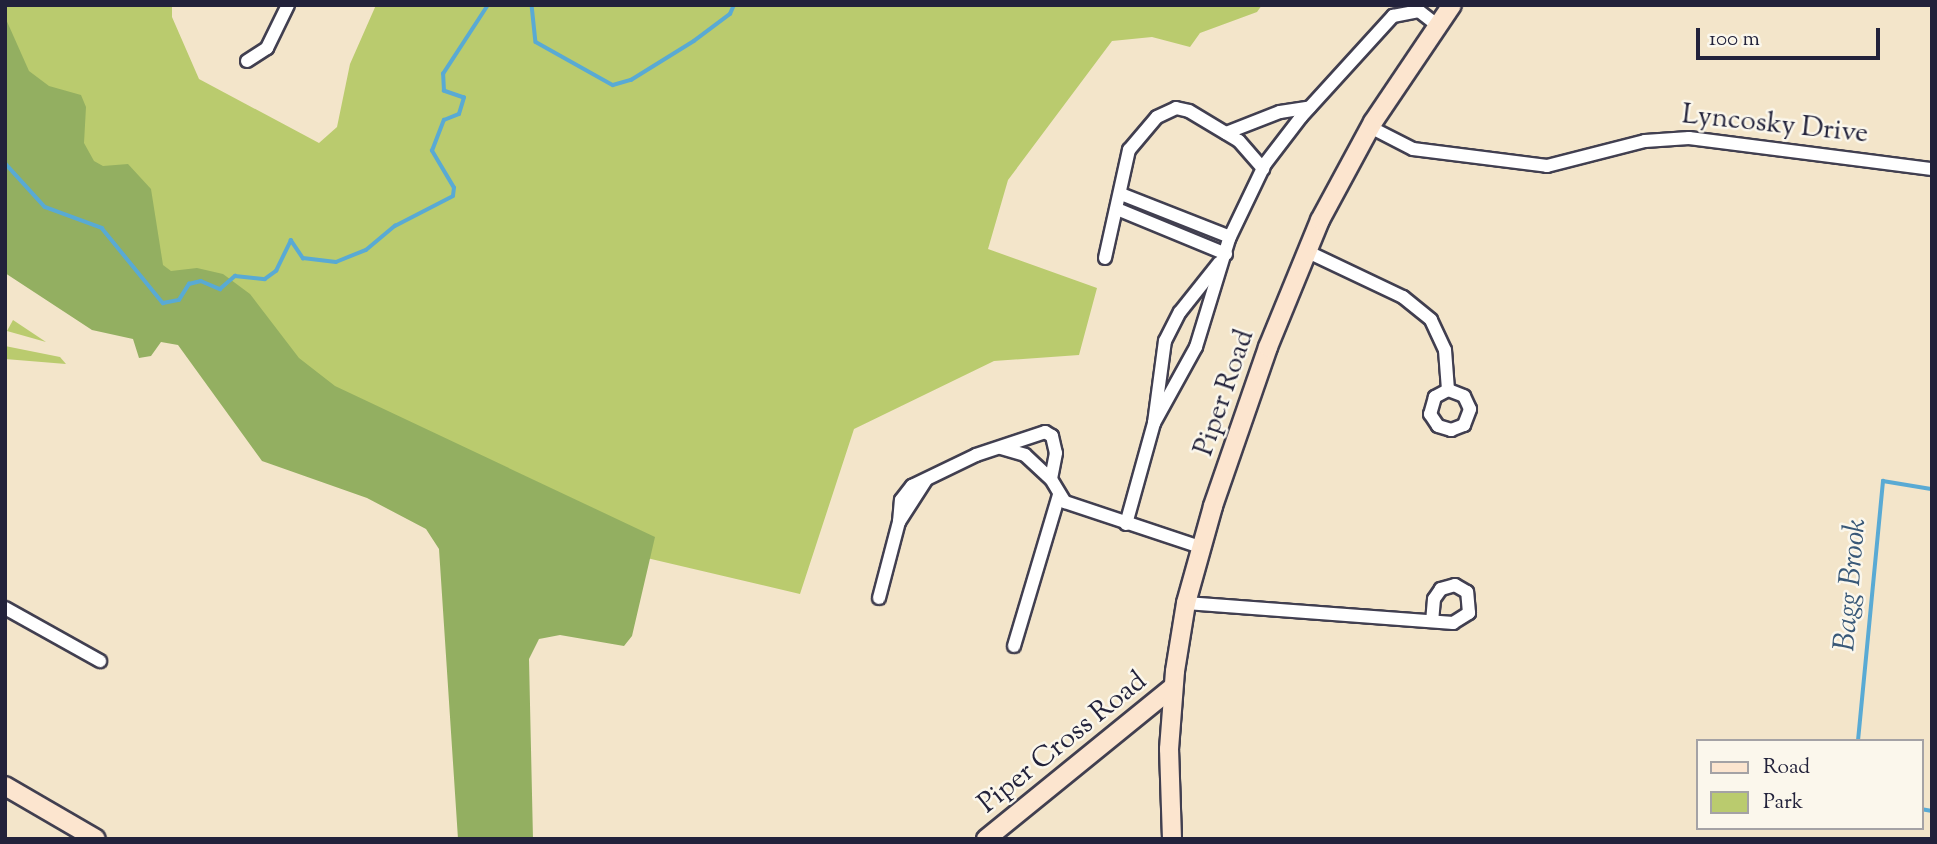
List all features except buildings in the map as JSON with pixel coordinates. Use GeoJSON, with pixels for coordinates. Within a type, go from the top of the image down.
{"type":"FeatureCollection","features":[{"type":"Feature","properties":{"kind":"main road","name":"Piper Road"},"geometry":{"type":"LineString","coordinates":[[1172,839],[1169,749],[1173,687],[1186,603],[1200,547],[1306,251],[1370,127],[1452,5]]}},
{"type":"Feature","properties":{"kind":"main road","name":"Piper Cross Road"},"geometry":{"type":"LineString","coordinates":[[986,839],[1173,687]]}},
{"type":"Feature","properties":{"kind":"main road"},"geometry":{"type":"LineString","coordinates":[[5,786],[96,839]]}},
{"type":"Feature","properties":{"kind":"street"},"geometry":{"type":"LineString","coordinates":[[247,61],[267,48],[288,5]]}},
{"type":"Feature","properties":{"kind":"street"},"geometry":{"type":"LineString","coordinates":[[1154,423],[1196,348],[1230,237],[1263,169],[1310,107],[1393,16],[1419,11],[1438,26]]}},
{"type":"Feature","properties":{"kind":"street"},"geometry":{"type":"LineString","coordinates":[[1226,133],[1280,112],[1310,107]]}},
{"type":"Feature","properties":{"kind":"street"},"geometry":{"type":"LineString","coordinates":[[1105,258],[1129,150],[1157,117],[1176,108],[1226,133],[1263,169]]}},
{"type":"Feature","properties":{"kind":"street","name":"Lyncosky Drive"},"geometry":{"type":"LineString","coordinates":[[1370,127],[1413,149],[1547,166],[1645,141],[1689,138],[1932,169]]}},
{"type":"Feature","properties":{"kind":"street"},"geometry":{"type":"LineString","coordinates":[[1121,194],[1230,237]]}},
{"type":"Feature","properties":{"kind":"street"},"geometry":{"type":"LineString","coordinates":[[1117,209],[1226,254]]}},
{"type":"Feature","properties":{"kind":"street"},"geometry":{"type":"LineString","coordinates":[[1306,251],[1395,293],[1426,314],[1443,342],[1448,390]]}},
{"type":"Feature","properties":{"kind":"street"},"geometry":{"type":"LineString","coordinates":[[1126,524],[1154,423],[1166,341],[1180,312],[1226,254]]}},
{"type":"Feature","properties":{"kind":"street"},"geometry":{"type":"LineString","coordinates":[[879,598],[903,494],[990,449],[1037,433],[1049,433],[1056,453],[1051,480]]}},
{"type":"Feature","properties":{"kind":"street"},"geometry":{"type":"LineString","coordinates":[[990,449],[1009,448],[1025,455],[1051,480],[1059,495],[1073,508],[1200,547]]}},
{"type":"Feature","properties":{"kind":"street"},"geometry":{"type":"LineString","coordinates":[[1014,646],[1059,495]]}},
{"type":"Feature","properties":{"kind":"street"},"geometry":{"type":"LineString","coordinates":[[1186,603],[1432,621]]}},
{"type":"Feature","properties":{"kind":"street"},"geometry":{"type":"LineString","coordinates":[[5,608],[100,661]]}},
{"type":"Feature","properties":{"kind":"green space"},"geometry":{"type":"Polygon","coordinates":[[[5,5],[172,5],[172,17],[199,79],[319,143],[337,127],[350,64],[376,5],[1262,5],[1257,12],[1200,33],[1190,47],[1152,37],[1112,41],[1008,180],[988,249],[1097,288],[1079,355],[994,361],[854,429],[800,594],[634,555],[246,381],[5,74],[5,5]]]}},
{"type":"Feature","properties":{"kind":"green space"},"geometry":{"type":"Polygon","coordinates":[[[5,17],[29,71],[49,86],[81,95],[86,107],[84,143],[94,161],[103,166],[128,164],[151,189],[163,265],[171,271],[197,268],[223,274],[250,294],[299,358],[335,386],[655,537],[632,636],[624,646],[560,635],[539,639],[529,659],[533,839],[458,839],[439,549],[426,529],[367,498],[262,461],[178,345],[161,342],[151,356],[139,358],[133,339],[92,330],[5,273],[5,17]]]}},
{"type":"Feature","properties":{"kind":"green space"},"geometry":{"type":"Polygon","coordinates":[[[13,320],[46,342],[7,331],[13,320]]]}},
{"type":"Feature","properties":{"kind":"green space"},"geometry":{"type":"Polygon","coordinates":[[[5,346],[60,357],[66,364],[5,359],[5,346]]]}},
{"type":"Feature","properties":{"kind":"waterway","name":"Bagg Brook"},"geometry":{"type":"LineString","coordinates":[[5,163],[45,207],[102,228],[163,303],[179,300],[189,284],[201,281],[220,289],[235,276],[265,279],[276,271],[291,240],[303,258],[336,262],[366,250],[395,226],[453,196],[454,188],[432,151],[444,120],[459,114],[464,98],[444,91],[443,74],[488,5]]}},
{"type":"Feature","properties":{"kind":"waterway","name":"Bagg Brook"},"geometry":{"type":"LineString","coordinates":[[532,5],[536,42],[613,85],[631,80],[694,41],[730,14],[734,5]]}},
{"type":"Feature","properties":{"kind":"waterway","name":"Bagg Brook"},"geometry":{"type":"LineString","coordinates":[[1858,739],[1883,481],[1932,489]]}},
{"type":"Feature","properties":{"kind":"waterway","name":"Bagg Brook"},"geometry":{"type":"LineString","coordinates":[[1923,809],[1932,811]]}}]}
